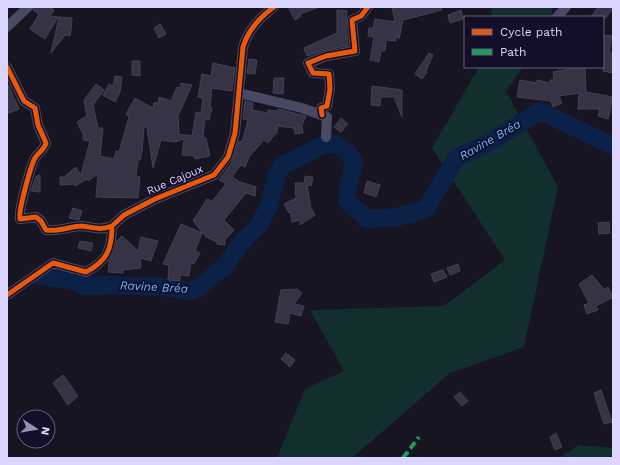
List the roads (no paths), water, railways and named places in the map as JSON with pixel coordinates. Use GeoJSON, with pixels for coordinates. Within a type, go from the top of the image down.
{"type":"FeatureCollection","features":[{"type":"Feature","properties":{"kind":"street"},"geometry":{"type":"LineString","coordinates":[[7,26],[28,7]]}},
{"type":"Feature","properties":{"kind":"street","name":"Rue Cajoux"},"geometry":{"type":"LineString","coordinates":[[112,226],[124,215],[155,199],[214,175],[228,158],[235,133],[243,47],[246,36],[257,22],[274,7]]}},
{"type":"Feature","properties":{"kind":"street"},"geometry":{"type":"LineString","coordinates":[[322,115],[321,108],[327,106],[330,88],[329,74],[313,73],[308,63],[326,56],[355,52],[352,20],[361,16],[368,7]]}},
{"type":"Feature","properties":{"kind":"street"},"geometry":{"type":"LineString","coordinates":[[558,16],[566,7]]}},
{"type":"Feature","properties":{"kind":"street"},"geometry":{"type":"LineString","coordinates":[[7,67],[24,101],[35,108],[38,125],[46,143],[44,149],[35,158],[21,202],[19,214],[20,218],[36,217],[41,221],[46,230],[52,231],[80,226],[97,229],[112,226],[112,239],[106,257],[96,267],[86,272],[53,263],[7,295]]}},
{"type":"Feature","properties":{"kind":"street"},"geometry":{"type":"LineString","coordinates":[[239,93],[282,102],[327,117],[326,137]]}},
{"type":"Feature","properties":{"kind":"waterway","name":"Ravine Bréa"},"geometry":{"type":"LineString","coordinates":[[41,276],[71,280],[85,286],[109,285],[162,287],[190,291],[199,287],[224,267],[243,241],[259,225],[268,208],[277,174],[283,165],[326,143],[338,145],[349,154],[354,162],[347,191],[347,201],[367,219],[398,217],[426,209],[457,157],[485,145],[540,111],[613,146]]}}]}
